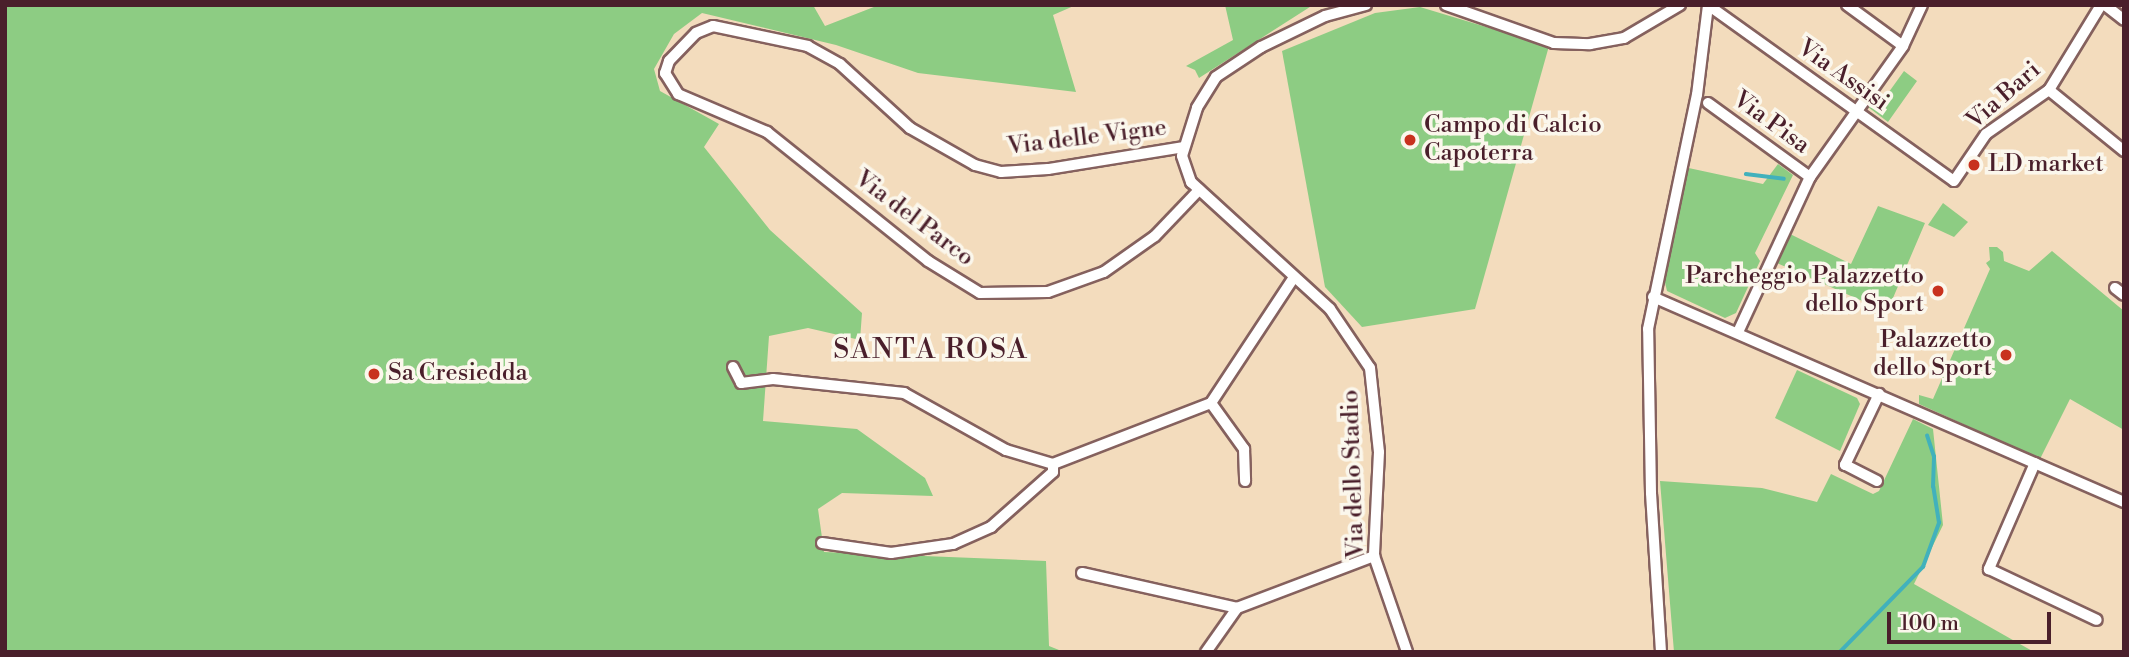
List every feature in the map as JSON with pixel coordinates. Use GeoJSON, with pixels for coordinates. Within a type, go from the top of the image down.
{"type":"FeatureCollection","features":[{"type":"Feature","properties":{"kind":"street"},"geometry":{"type":"LineString","coordinates":[[1199,190],[1183,165],[1184,147],[1205,91],[1216,78],[1261,47],[1323,11],[1366,5]]}},
{"type":"Feature","properties":{"kind":"street"},"geometry":{"type":"LineString","coordinates":[[1446,5],[1554,43],[1590,44],[1624,38],[1680,5]]}},
{"type":"Feature","properties":{"kind":"street"},"geometry":{"type":"LineString","coordinates":[[1661,652],[1650,479],[1648,329],[1697,95],[1708,5]]}},
{"type":"Feature","properties":{"kind":"street","name":"Via Assisi"},"geometry":{"type":"LineString","coordinates":[[1708,5],[1954,181]]}},
{"type":"Feature","properties":{"kind":"street"},"geometry":{"type":"LineString","coordinates":[[1847,5],[1903,46]]}},
{"type":"Feature","properties":{"kind":"street"},"geometry":{"type":"LineString","coordinates":[[1738,332],[1810,177],[1903,46],[1922,5]]}},
{"type":"Feature","properties":{"kind":"street"},"geometry":{"type":"LineString","coordinates":[[2103,5],[2124,20]]}},
{"type":"Feature","properties":{"kind":"street","name":"Via Bari"},"geometry":{"type":"LineString","coordinates":[[1954,181],[1986,134],[2049,90],[2103,5]]}},
{"type":"Feature","properties":{"kind":"street","name":"Via delle Vigne"},"geometry":{"type":"LineString","coordinates":[[678,94],[666,80],[669,61],[696,33],[713,26],[808,46],[841,64],[910,128],[975,165],[1002,172],[1048,169],[1184,147]]}},
{"type":"Feature","properties":{"kind":"street"},"geometry":{"type":"LineString","coordinates":[[2049,90],[2124,151]]}},
{"type":"Feature","properties":{"kind":"street","name":"Via del Parco"},"geometry":{"type":"LineString","coordinates":[[678,94],[767,132],[929,261],[980,293],[1048,292],[1104,272],[1155,236],[1199,190]]}},
{"type":"Feature","properties":{"kind":"street","name":"Via Pisa"},"geometry":{"type":"LineString","coordinates":[[1708,103],[1810,177]]}},
{"type":"Feature","properties":{"kind":"street","name":"Via dello Stadio"},"geometry":{"type":"LineString","coordinates":[[1199,190],[1330,309],[1370,368],[1379,452],[1374,556],[1407,652]]}},
{"type":"Feature","properties":{"kind":"street"},"geometry":{"type":"LineString","coordinates":[[733,367],[741,383],[773,379],[904,393],[1006,450],[1053,464],[1211,403],[1294,277]]}},
{"type":"Feature","properties":{"kind":"street"},"geometry":{"type":"LineString","coordinates":[[1653,297],[2124,502]]}},
{"type":"Feature","properties":{"kind":"street"},"geometry":{"type":"LineString","coordinates":[[1877,481],[1845,466],[1879,394]]}},
{"type":"Feature","properties":{"kind":"street"},"geometry":{"type":"LineString","coordinates":[[1211,403],[1244,449],[1244,481]]}},
{"type":"Feature","properties":{"kind":"street"},"geometry":{"type":"LineString","coordinates":[[2035,463],[1989,569],[2097,620]]}},
{"type":"Feature","properties":{"kind":"street"},"geometry":{"type":"LineString","coordinates":[[822,543],[891,553],[953,544],[991,527],[1053,472],[1053,464]]}},
{"type":"Feature","properties":{"kind":"street"},"geometry":{"type":"LineString","coordinates":[[1082,573],[1237,608],[1374,556]]}},
{"type":"Feature","properties":{"kind":"street"},"geometry":{"type":"LineString","coordinates":[[1206,652],[1237,608]]}},
{"type":"Feature","properties":{"kind":"green space"},"geometry":{"type":"Polygon","coordinates":[[[5,5],[813,5],[825,26],[879,5],[1076,5],[1053,15],[1076,92],[918,73],[836,45],[702,13],[674,34],[654,69],[660,91],[719,124],[704,147],[770,230],[862,313],[860,340],[808,328],[769,336],[763,421],[857,429],[925,478],[933,496],[842,493],[818,509],[824,552],[1046,561],[1049,646],[1064,652],[5,652],[5,5]]]}},
{"type":"Feature","properties":{"kind":"green space"},"geometry":{"type":"Polygon","coordinates":[[[1225,5],[1313,5],[1199,78],[1195,70],[1186,66],[1233,40],[1225,5]]]}},
{"type":"Feature","properties":{"kind":"green space","name":"Campo di Calcio Capoterra"},"geometry":{"type":"Polygon","coordinates":[[[1420,7],[1549,46],[1475,309],[1362,327],[1325,287],[1282,51],[1375,13],[1420,7]]]}},
{"type":"Feature","properties":{"kind":"green space"},"geometry":{"type":"Polygon","coordinates":[[[1904,71],[1917,81],[1888,122],[1868,107],[1874,99],[1881,103],[1904,71]]]}},
{"type":"Feature","properties":{"kind":"green space"},"geometry":{"type":"Polygon","coordinates":[[[1778,164],[1793,175],[1755,253],[1760,261],[1736,313],[1725,318],[1667,291],[1663,274],[1684,167],[1763,184],[1778,164]]]}},
{"type":"Feature","properties":{"kind":"green space"},"geometry":{"type":"Polygon","coordinates":[[[1943,203],[1968,222],[1954,237],[1928,225],[1943,203]]]}},
{"type":"Feature","properties":{"kind":"green space"},"geometry":{"type":"Polygon","coordinates":[[[1878,206],[1925,223],[1887,312],[1777,263],[1790,234],[1851,264],[1878,206]]]}},
{"type":"Feature","properties":{"kind":"green space"},"geometry":{"type":"Polygon","coordinates":[[[1989,247],[1997,247],[2003,252],[2004,261],[2029,271],[2052,251],[2124,311],[2124,430],[2070,399],[2040,459],[1919,404],[1919,395],[1933,399],[1990,269],[1986,263],[1990,260],[1989,247]]]}},
{"type":"Feature","properties":{"kind":"green space"},"geometry":{"type":"Polygon","coordinates":[[[1797,370],[1857,398],[1860,404],[1840,451],[1775,418],[1797,370]]]}},
{"type":"Feature","properties":{"kind":"green space"},"geometry":{"type":"Polygon","coordinates":[[[1913,419],[1933,429],[1943,525],[1914,584],[2034,652],[1674,652],[1660,481],[1762,488],[1817,502],[1831,474],[1873,494],[1879,491],[1913,419]]]}},
{"type":"Feature","properties":{"kind":"waterway"},"geometry":{"type":"LineString","coordinates":[[1746,174],[1784,179]]}},
{"type":"Feature","properties":{"kind":"waterway"},"geometry":{"type":"LineString","coordinates":[[1840,652],[1923,567],[1939,523],[1933,487],[1934,457],[1927,436]]}},
{"type":"Feature","properties":{"kind":"place","name":"Campo di Calcio Capoterra"},"geometry":{"type":"Point","coordinates":[1410,140]}},
{"type":"Feature","properties":{"kind":"place","name":"LD market"},"geometry":{"type":"Point","coordinates":[1974,165]}},
{"type":"Feature","properties":{"kind":"place","name":"Parcheggio Palazzetto dello Sport"},"geometry":{"type":"Point","coordinates":[1938,291]}},
{"type":"Feature","properties":{"kind":"place","name":"Palazzetto dello Sport"},"geometry":{"type":"Point","coordinates":[2006,355]}},
{"type":"Feature","properties":{"kind":"place","name":"Sa Cresiedda"},"geometry":{"type":"Point","coordinates":[374,374]}},
{"type":"Feature","properties":{"kind":"district","name":"SANTA ROSA"},"geometry":{"type":"Point","coordinates":[931,350]}}]}
